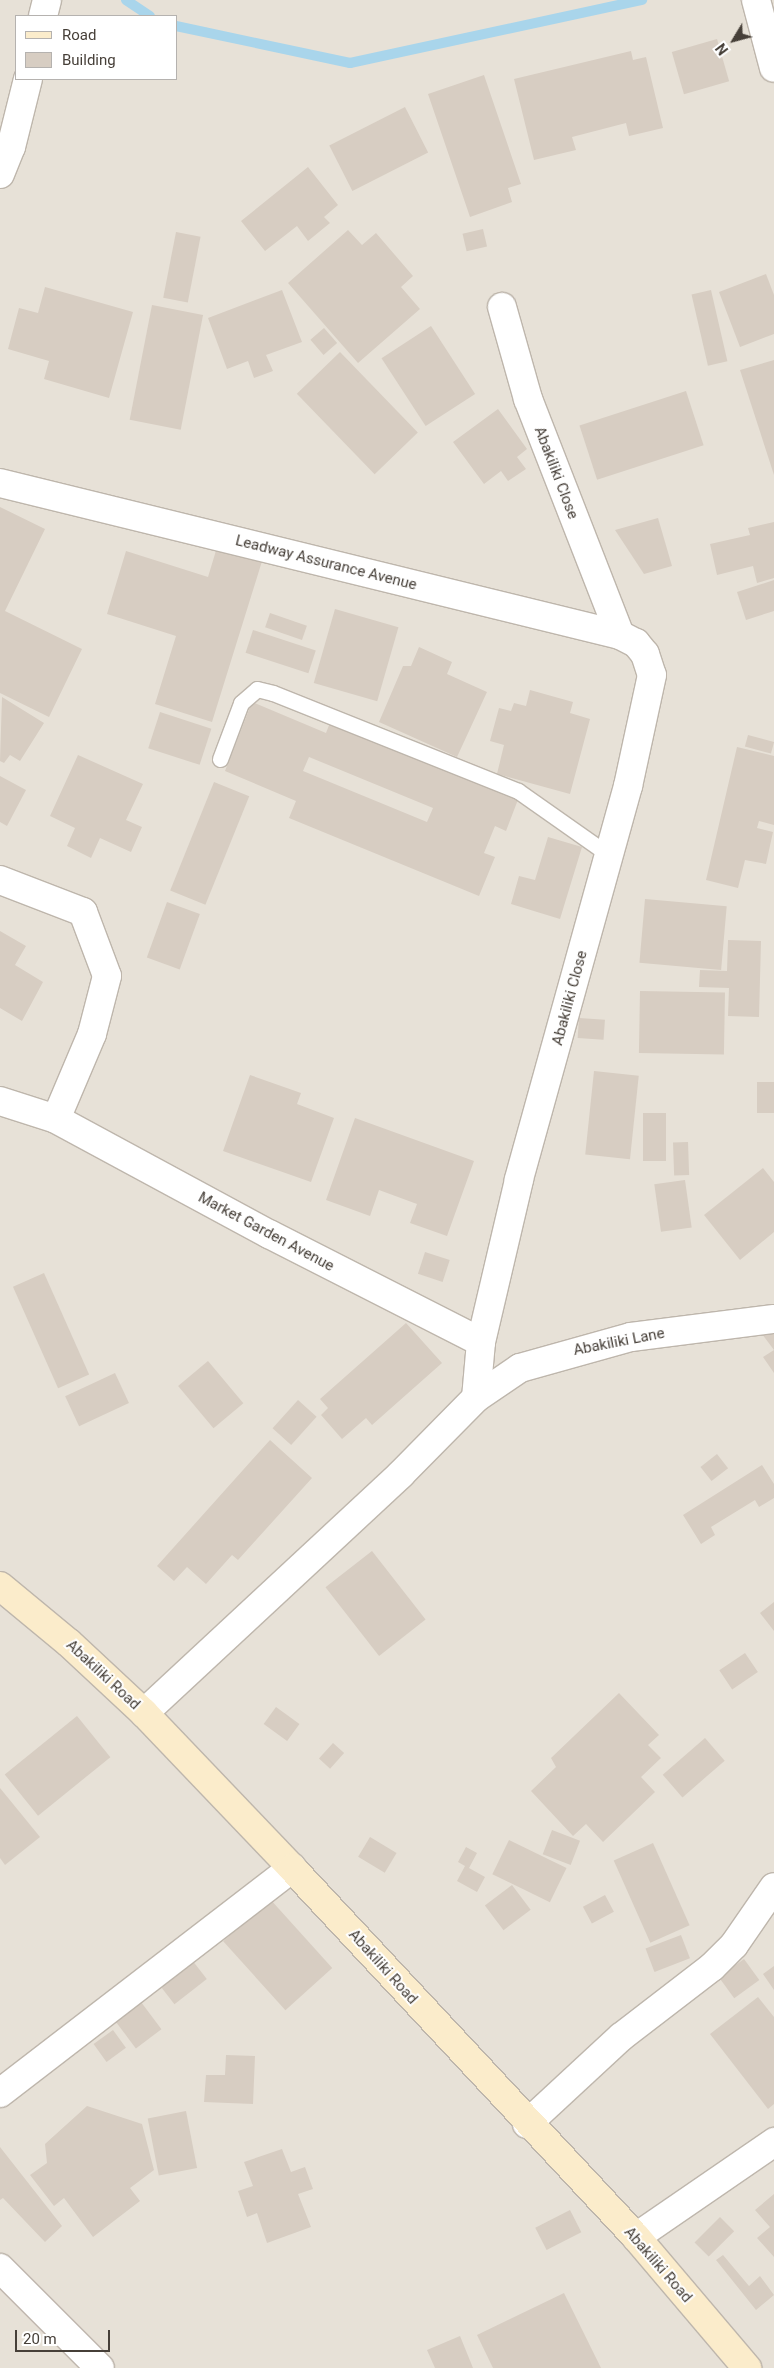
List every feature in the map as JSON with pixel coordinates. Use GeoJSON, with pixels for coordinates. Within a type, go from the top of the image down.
{"type":"FeatureCollection","features":[{"type":"Feature","properties":{"kind":"main road","name":"Abakiliki Road"},"geometry":{"type":"LineString","coordinates":[[0,1586],[69,1642],[144,1713],[292,1868],[527,2124],[636,2238],[748,2368]]}},
{"type":"Feature","properties":{"kind":"street"},"geometry":{"type":"LineString","coordinates":[[44,15],[48,0]]}},
{"type":"Feature","properties":{"kind":"street"},"geometry":{"type":"LineString","coordinates":[[756,0],[774,68]]}},
{"type":"Feature","properties":{"kind":"street"},"geometry":{"type":"LineString","coordinates":[[0,174],[11,147],[28,80]]}},
{"type":"Feature","properties":{"kind":"street","name":"Abakiliki Close"},"geometry":{"type":"LineString","coordinates":[[502,307],[528,399],[620,635]]}},
{"type":"Feature","properties":{"kind":"street","name":"Leadway Assurance Avenue"},"geometry":{"type":"LineString","coordinates":[[0,482],[620,635],[636,643],[645,654]]}},
{"type":"Feature","properties":{"kind":"street","name":"Abakiliki Close"},"geometry":{"type":"LineString","coordinates":[[481,1342],[519,1180],[609,855],[652,675],[645,654]]}},
{"type":"Feature","properties":{"kind":"street"},"geometry":{"type":"LineString","coordinates":[[0,880],[82,912],[107,976],[92,1034],[56,1119]]}},
{"type":"Feature","properties":{"kind":"street","name":"Market Garden Avenue"},"geometry":{"type":"LineString","coordinates":[[0,1101],[56,1119],[269,1234],[481,1342]]}},
{"type":"Feature","properties":{"kind":"street","name":"Abakiliki Lane"},"geometry":{"type":"LineString","coordinates":[[144,1713],[400,1475],[476,1398],[520,1368],[563,1354],[631,1337],[774,1319]]}},
{"type":"Feature","properties":{"kind":"street"},"geometry":{"type":"LineString","coordinates":[[476,1398],[481,1342]]}},
{"type":"Feature","properties":{"kind":"street"},"geometry":{"type":"LineString","coordinates":[[0,2093],[292,1868]]}},
{"type":"Feature","properties":{"kind":"street"},"geometry":{"type":"LineString","coordinates":[[527,2124],[621,2037],[712,1967],[734,1945],[774,1887]]}},
{"type":"Feature","properties":{"kind":"street"},"geometry":{"type":"LineString","coordinates":[[636,2238],[774,2142]]}},
{"type":"Feature","properties":{"kind":"street"},"geometry":{"type":"LineString","coordinates":[[0,2268],[100,2368]]}},
{"type":"Feature","properties":{"kind":"lane"},"geometry":{"type":"LineString","coordinates":[[220,759],[241,703],[258,689],[273,693],[518,791],[609,855]]}},
{"type":"Feature","properties":{"kind":"shaded area"},"geometry":{"type":"Polygon","coordinates":[[[0,0],[774,0],[774,2368],[0,2368],[0,0]]]}},
{"type":"Feature","properties":{"kind":"building"},"geometry":{"type":"Polygon","coordinates":[[[717,39],[729,81],[684,94],[672,52],[717,39]]]}},
{"type":"Feature","properties":{"kind":"building"},"geometry":{"type":"Polygon","coordinates":[[[631,51],[633,60],[646,57],[663,128],[629,136],[626,123],[572,137],[576,150],[534,160],[514,79],[631,51]]]}},
{"type":"Feature","properties":{"kind":"building"},"geometry":{"type":"Polygon","coordinates":[[[484,75],[521,184],[508,188],[512,202],[470,217],[428,94],[484,75]]]}},
{"type":"Feature","properties":{"kind":"building"},"geometry":{"type":"Polygon","coordinates":[[[405,107],[428,152],[352,191],[329,146],[405,107]]]}},
{"type":"Feature","properties":{"kind":"building"},"geometry":{"type":"Polygon","coordinates":[[[308,167],[338,205],[324,217],[330,223],[308,241],[297,226],[265,251],[241,221],[308,167]]]}},
{"type":"Feature","properties":{"kind":"building"},"geometry":{"type":"Polygon","coordinates":[[[483,229],[487,247],[467,251],[463,234],[483,229]]]}},
{"type":"Feature","properties":{"kind":"building"},"geometry":{"type":"Polygon","coordinates":[[[348,230],[362,245],[376,233],[413,276],[401,287],[420,309],[358,363],[288,283],[348,230]]]}},
{"type":"Feature","properties":{"kind":"building"},"geometry":{"type":"Polygon","coordinates":[[[176,232],[201,237],[188,303],[163,298],[176,232]]]}},
{"type":"Feature","properties":{"kind":"building"},"geometry":{"type":"Polygon","coordinates":[[[766,274],[774,295],[774,334],[740,347],[719,292],[766,274]]]}},
{"type":"Feature","properties":{"kind":"building"},"geometry":{"type":"Polygon","coordinates":[[[45,287],[133,312],[109,398],[44,379],[49,361],[8,349],[19,308],[38,313],[45,287]]]}},
{"type":"Feature","properties":{"kind":"building"},"geometry":{"type":"Polygon","coordinates":[[[282,290],[302,342],[266,355],[273,371],[254,378],[248,361],[227,369],[208,318],[282,290]]]}},
{"type":"Feature","properties":{"kind":"building"},"geometry":{"type":"Polygon","coordinates":[[[711,290],[727,361],[708,366],[692,294],[711,290]]]}},
{"type":"Feature","properties":{"kind":"building"},"geometry":{"type":"Polygon","coordinates":[[[152,305],[203,315],[181,430],[130,420],[152,305]]]}},
{"type":"Feature","properties":{"kind":"building"},"geometry":{"type":"Polygon","coordinates":[[[431,326],[475,394],[426,426],[382,358],[431,326]]]}},
{"type":"Feature","properties":{"kind":"building"},"geometry":{"type":"Polygon","coordinates":[[[324,328],[337,343],[324,355],[310,340],[324,328]]]}},
{"type":"Feature","properties":{"kind":"building"},"geometry":{"type":"Polygon","coordinates":[[[340,352],[418,433],[375,474],[297,394],[340,352]]]}},
{"type":"Feature","properties":{"kind":"building"},"geometry":{"type":"Polygon","coordinates":[[[774,360],[774,475],[740,370],[774,360]]]}},
{"type":"Feature","properties":{"kind":"building"},"geometry":{"type":"Polygon","coordinates":[[[686,391],[704,445],[597,480],[579,426],[686,391]]]}},
{"type":"Feature","properties":{"kind":"building"},"geometry":{"type":"Polygon","coordinates":[[[498,409],[527,449],[517,457],[526,469],[508,481],[501,471],[484,484],[453,442],[498,409]]]}},
{"type":"Feature","properties":{"kind":"building"},"geometry":{"type":"Polygon","coordinates":[[[0,507],[45,529],[5,611],[82,649],[49,717],[0,693],[0,507]]]}},
{"type":"Feature","properties":{"kind":"building"},"geometry":{"type":"Polygon","coordinates":[[[658,518],[672,566],[644,574],[615,530],[658,518]]]}},
{"type":"Feature","properties":{"kind":"building"},"geometry":{"type":"Polygon","coordinates":[[[774,522],[774,578],[757,583],[753,566],[717,575],[710,544],[750,535],[748,528],[774,522]]]}},
{"type":"Feature","properties":{"kind":"building"},"geometry":{"type":"Polygon","coordinates":[[[218,544],[263,558],[212,722],[155,704],[176,636],[107,614],[126,551],[208,577],[218,544]]]}},
{"type":"Feature","properties":{"kind":"building"},"geometry":{"type":"Polygon","coordinates":[[[774,580],[774,611],[746,620],[737,592],[774,580]]]}},
{"type":"Feature","properties":{"kind":"building"},"geometry":{"type":"Polygon","coordinates":[[[335,609],[398,627],[377,701],[314,683],[335,609]]]}},
{"type":"Feature","properties":{"kind":"building"},"geometry":{"type":"Polygon","coordinates":[[[270,613],[307,626],[302,640],[265,627],[270,613]]]}},
{"type":"Feature","properties":{"kind":"building"},"geometry":{"type":"Polygon","coordinates":[[[253,630],[316,650],[308,673],[246,653],[253,630]]]}},
{"type":"Feature","properties":{"kind":"building"},"geometry":{"type":"Polygon","coordinates":[[[419,647],[452,662],[447,674],[487,692],[457,757],[379,722],[403,666],[411,666],[419,647]]]}},
{"type":"Feature","properties":{"kind":"building"},"geometry":{"type":"Polygon","coordinates":[[[530,690],[573,702],[570,713],[590,719],[570,794],[497,774],[504,745],[490,741],[499,708],[511,711],[514,703],[526,706],[530,690]]]}},
{"type":"Feature","properties":{"kind":"building"},"geometry":{"type":"Polygon","coordinates":[[[2,697],[44,723],[20,761],[10,755],[4,763],[0,761],[2,697]]]}},
{"type":"Feature","properties":{"kind":"building"},"geometry":{"type":"Polygon","coordinates":[[[252,702],[326,733],[331,720],[519,797],[506,831],[495,826],[484,853],[495,857],[479,896],[289,818],[296,801],[225,771],[252,702]],[[309,757],[303,771],[427,822],[433,808],[309,757]]]}},
{"type":"Feature","properties":{"kind":"building"},"geometry":{"type":"Polygon","coordinates":[[[160,712],[211,729],[200,765],[148,748],[160,712]]]}},
{"type":"Feature","properties":{"kind":"building"},"geometry":{"type":"Polygon","coordinates":[[[748,735],[774,742],[771,754],[745,747],[748,735]]]}},
{"type":"Feature","properties":{"kind":"building"},"geometry":{"type":"Polygon","coordinates":[[[737,747],[774,756],[774,825],[759,821],[757,828],[773,832],[766,864],[745,860],[738,888],[706,880],[737,747]]]}},
{"type":"Feature","properties":{"kind":"building"},"geometry":{"type":"Polygon","coordinates":[[[78,755],[143,784],[126,820],[142,827],[131,852],[100,838],[91,858],[67,846],[75,828],[50,816],[78,755]]]}},
{"type":"Feature","properties":{"kind":"building"},"geometry":{"type":"Polygon","coordinates":[[[0,776],[26,790],[7,826],[0,822],[0,776]]]}},
{"type":"Feature","properties":{"kind":"building"},"geometry":{"type":"Polygon","coordinates":[[[214,782],[249,796],[205,905],[170,890],[214,782]]]}},
{"type":"Feature","properties":{"kind":"building"},"geometry":{"type":"Polygon","coordinates":[[[548,837],[582,847],[560,919],[511,904],[519,876],[535,880],[548,837]]]}},
{"type":"Feature","properties":{"kind":"building"},"geometry":{"type":"Polygon","coordinates":[[[645,899],[727,906],[721,970],[639,963],[645,899]]]}},
{"type":"Feature","properties":{"kind":"building"},"geometry":{"type":"Polygon","coordinates":[[[167,902],[200,914],[180,969],[147,957],[167,902]]]}},
{"type":"Feature","properties":{"kind":"building"},"geometry":{"type":"Polygon","coordinates":[[[0,931],[26,946],[15,965],[43,982],[22,1021],[0,1008],[0,931]]]}},
{"type":"Feature","properties":{"kind":"building"},"geometry":{"type":"Polygon","coordinates":[[[728,940],[761,941],[759,1017],[728,1016],[729,988],[699,987],[700,970],[727,971],[728,940]]]}},
{"type":"Feature","properties":{"kind":"building"},"geometry":{"type":"Polygon","coordinates":[[[640,991],[725,992],[724,1054],[639,1053],[640,991]]]}},
{"type":"Feature","properties":{"kind":"building"},"geometry":{"type":"Polygon","coordinates":[[[579,1018],[605,1020],[604,1040],[578,1038],[579,1018]]]}},
{"type":"Feature","properties":{"kind":"building"},"geometry":{"type":"Polygon","coordinates":[[[594,1071],[639,1076],[630,1159],[585,1155],[594,1071]]]}},
{"type":"Feature","properties":{"kind":"building"},"geometry":{"type":"Polygon","coordinates":[[[250,1075],[301,1093],[297,1104],[334,1118],[311,1182],[223,1151],[250,1075]]]}},
{"type":"Feature","properties":{"kind":"building"},"geometry":{"type":"Polygon","coordinates":[[[757,1082],[774,1082],[774,1113],[757,1113],[757,1082]]]}},
{"type":"Feature","properties":{"kind":"building"},"geometry":{"type":"Polygon","coordinates":[[[643,1113],[666,1113],[666,1161],[643,1161],[643,1113]]]}},
{"type":"Feature","properties":{"kind":"building"},"geometry":{"type":"Polygon","coordinates":[[[355,1118],[474,1161],[447,1236],[410,1223],[417,1204],[379,1190],[370,1216],[326,1200],[355,1118]]]}},
{"type":"Feature","properties":{"kind":"building"},"geometry":{"type":"Polygon","coordinates":[[[688,1142],[689,1175],[674,1176],[673,1143],[688,1142]]]}},
{"type":"Feature","properties":{"kind":"building"},"geometry":{"type":"Polygon","coordinates":[[[763,1168],[774,1182],[774,1232],[740,1260],[704,1215],[763,1168]]]}},
{"type":"Feature","properties":{"kind":"building"},"geometry":{"type":"Polygon","coordinates":[[[685,1180],[692,1228],[661,1232],[654,1184],[685,1180]]]}},
{"type":"Feature","properties":{"kind":"building"},"geometry":{"type":"Polygon","coordinates":[[[425,1252],[450,1260],[443,1282],[418,1274],[425,1252]]]}},
{"type":"Feature","properties":{"kind":"building"},"geometry":{"type":"Polygon","coordinates":[[[44,1273],[89,1374],[58,1388],[13,1287],[44,1273]]]}},
{"type":"Feature","properties":{"kind":"building"},"geometry":{"type":"Polygon","coordinates":[[[406,1323],[442,1363],[372,1425],[366,1418],[342,1439],[321,1415],[328,1408],[320,1399],[406,1323]]]}},
{"type":"Feature","properties":{"kind":"building"},"geometry":{"type":"Polygon","coordinates":[[[774,1325],[774,1350],[762,1334],[774,1325]]]}},
{"type":"Feature","properties":{"kind":"building"},"geometry":{"type":"Polygon","coordinates":[[[774,1350],[774,1373],[763,1357],[774,1350]]]}},
{"type":"Feature","properties":{"kind":"building"},"geometry":{"type":"Polygon","coordinates":[[[208,1361],[243,1403],[213,1428],[178,1386],[208,1361]]]}},
{"type":"Feature","properties":{"kind":"building"},"geometry":{"type":"Polygon","coordinates":[[[115,1373],[129,1403],[79,1426],[65,1396],[115,1373]]]}},
{"type":"Feature","properties":{"kind":"building"},"geometry":{"type":"Polygon","coordinates":[[[298,1400],[317,1417],[291,1445],[273,1428],[298,1400]]]}},
{"type":"Feature","properties":{"kind":"building"},"geometry":{"type":"Polygon","coordinates":[[[270,1440],[312,1478],[238,1560],[232,1555],[206,1584],[187,1567],[174,1581],[157,1566],[270,1440]]]}},
{"type":"Feature","properties":{"kind":"building"},"geometry":{"type":"Polygon","coordinates":[[[717,1454],[728,1468],[712,1481],[700,1467],[717,1454]]]}},
{"type":"Feature","properties":{"kind":"building"},"geometry":{"type":"Polygon","coordinates":[[[762,1465],[774,1484],[774,1498],[759,1507],[755,1500],[711,1527],[715,1535],[701,1544],[683,1515],[762,1465]]]}},
{"type":"Feature","properties":{"kind":"building"},"geometry":{"type":"Polygon","coordinates":[[[372,1551],[426,1620],[379,1656],[326,1587],[372,1551]]]}},
{"type":"Feature","properties":{"kind":"building"},"geometry":{"type":"Polygon","coordinates":[[[774,1602],[774,1631],[760,1613],[774,1602]]]}},
{"type":"Feature","properties":{"kind":"building"},"geometry":{"type":"Polygon","coordinates":[[[745,1653],[758,1672],[732,1689],[719,1670],[745,1653]]]}},
{"type":"Feature","properties":{"kind":"building"},"geometry":{"type":"Polygon","coordinates":[[[619,1693],[659,1735],[648,1745],[661,1758],[641,1777],[655,1792],[603,1842],[586,1824],[573,1836],[531,1791],[556,1767],[551,1758],[619,1693]]]}},
{"type":"Feature","properties":{"kind":"building"},"geometry":{"type":"Polygon","coordinates":[[[276,1707],[299,1724],[287,1741],[264,1724],[276,1707]]]}},
{"type":"Feature","properties":{"kind":"building"},"geometry":{"type":"Polygon","coordinates":[[[77,1716],[110,1757],[38,1816],[5,1775],[77,1716]]]}},
{"type":"Feature","properties":{"kind":"building"},"geometry":{"type":"Polygon","coordinates":[[[705,1738],[725,1761],[682,1797],[663,1775],[705,1738]]]}},
{"type":"Feature","properties":{"kind":"building"},"geometry":{"type":"Polygon","coordinates":[[[333,1743],[344,1753],[330,1769],[319,1759],[333,1743]]]}},
{"type":"Feature","properties":{"kind":"building"},"geometry":{"type":"Polygon","coordinates":[[[0,1788],[40,1837],[5,1865],[0,1858],[0,1788]]]}},
{"type":"Feature","properties":{"kind":"building"},"geometry":{"type":"Polygon","coordinates":[[[552,1830],[580,1841],[571,1865],[543,1854],[552,1830]]]}},
{"type":"Feature","properties":{"kind":"building"},"geometry":{"type":"Polygon","coordinates":[[[370,1837],[397,1853],[385,1873],[358,1857],[370,1837]]]}},
{"type":"Feature","properties":{"kind":"building"},"geometry":{"type":"Polygon","coordinates":[[[509,1840],[567,1868],[550,1902],[492,1874],[509,1840]]]}},
{"type":"Feature","properties":{"kind":"building"},"geometry":{"type":"Polygon","coordinates":[[[653,1843],[690,1925],[650,1943],[614,1860],[653,1843]]]}},
{"type":"Feature","properties":{"kind":"building"},"geometry":{"type":"Polygon","coordinates":[[[466,1847],[477,1853],[469,1868],[485,1877],[477,1892],[457,1881],[465,1866],[458,1862],[466,1847]]]}},
{"type":"Feature","properties":{"kind":"building"},"geometry":{"type":"Polygon","coordinates":[[[512,1885],[531,1910],[504,1930],[485,1905],[512,1885]]]}},
{"type":"Feature","properties":{"kind":"building"},"geometry":{"type":"Polygon","coordinates":[[[605,1895],[614,1912],[592,1924],[583,1907],[605,1895]]]}},
{"type":"Feature","properties":{"kind":"building"},"geometry":{"type":"Polygon","coordinates":[[[270,1899],[332,1968],[285,2010],[223,1941],[270,1899]]]}},
{"type":"Feature","properties":{"kind":"building"},"geometry":{"type":"Polygon","coordinates":[[[681,1935],[690,1958],[654,1972],[646,1949],[681,1935]]]}},
{"type":"Feature","properties":{"kind":"building"},"geometry":{"type":"Polygon","coordinates":[[[744,1959],[759,1980],[734,1998],[719,1977],[744,1959]]]}},
{"type":"Feature","properties":{"kind":"building"},"geometry":{"type":"Polygon","coordinates":[[[192,1960],[207,1979],[174,2004],[160,1985],[192,1960]]]}},
{"type":"Feature","properties":{"kind":"building"},"geometry":{"type":"Polygon","coordinates":[[[774,1966],[774,1990],[763,1974],[774,1966]]]}},
{"type":"Feature","properties":{"kind":"building"},"geometry":{"type":"Polygon","coordinates":[[[758,1997],[774,2017],[774,2104],[768,2109],[710,2034],[758,1997]]]}},
{"type":"Feature","properties":{"kind":"building"},"geometry":{"type":"Polygon","coordinates":[[[141,2002],[161,2029],[136,2048],[115,2021],[141,2002]]]}},
{"type":"Feature","properties":{"kind":"building"},"geometry":{"type":"Polygon","coordinates":[[[113,2030],[126,2048],[107,2062],[94,2044],[113,2030]]]}},
{"type":"Feature","properties":{"kind":"building"},"geometry":{"type":"Polygon","coordinates":[[[226,2055],[255,2056],[253,2104],[204,2102],[206,2075],[225,2075],[226,2055]]]}},
{"type":"Feature","properties":{"kind":"building"},"geometry":{"type":"Polygon","coordinates":[[[87,2106],[142,2124],[154,2170],[130,2188],[140,2201],[93,2237],[64,2198],[54,2206],[30,2175],[47,2163],[45,2144],[87,2106]]]}},
{"type":"Feature","properties":{"kind":"building"},"geometry":{"type":"Polygon","coordinates":[[[186,2111],[197,2168],[159,2175],[148,2118],[186,2111]]]}},
{"type":"Feature","properties":{"kind":"building"},"geometry":{"type":"Polygon","coordinates":[[[0,2147],[62,2226],[45,2242],[3,2198],[0,2200],[0,2147]]]}},
{"type":"Feature","properties":{"kind":"building"},"geometry":{"type":"Polygon","coordinates":[[[282,2149],[291,2172],[305,2167],[313,2189],[298,2194],[311,2227],[267,2243],[257,2213],[247,2217],[238,2191],[253,2186],[244,2162],[282,2149]]]}},
{"type":"Feature","properties":{"kind":"building"},"geometry":{"type":"Polygon","coordinates":[[[774,2194],[774,2257],[757,2238],[770,2227],[755,2210],[774,2194]]]}},
{"type":"Feature","properties":{"kind":"building"},"geometry":{"type":"Polygon","coordinates":[[[570,2210],[581,2232],[547,2250],[535,2228],[570,2210]]]}},
{"type":"Feature","properties":{"kind":"building"},"geometry":{"type":"Polygon","coordinates":[[[720,2217],[734,2231],[709,2257],[695,2242],[720,2217]]]}},
{"type":"Feature","properties":{"kind":"building"},"geometry":{"type":"Polygon","coordinates":[[[723,2255],[749,2286],[760,2276],[774,2295],[756,2310],[716,2260],[723,2255]]]}},
{"type":"Feature","properties":{"kind":"building"},"geometry":{"type":"Polygon","coordinates":[[[564,2293],[601,2368],[493,2368],[477,2335],[564,2293]]]}},
{"type":"Feature","properties":{"kind":"building"},"geometry":{"type":"Polygon","coordinates":[[[460,2336],[473,2368],[435,2368],[427,2350],[460,2336]]]}},
{"type":"Feature","properties":{"kind":"waterway"},"geometry":{"type":"LineString","coordinates":[[126,0],[148,15]]}},
{"type":"Feature","properties":{"kind":"waterway"},"geometry":{"type":"LineString","coordinates":[[178,26],[350,63],[642,0]]}}]}
